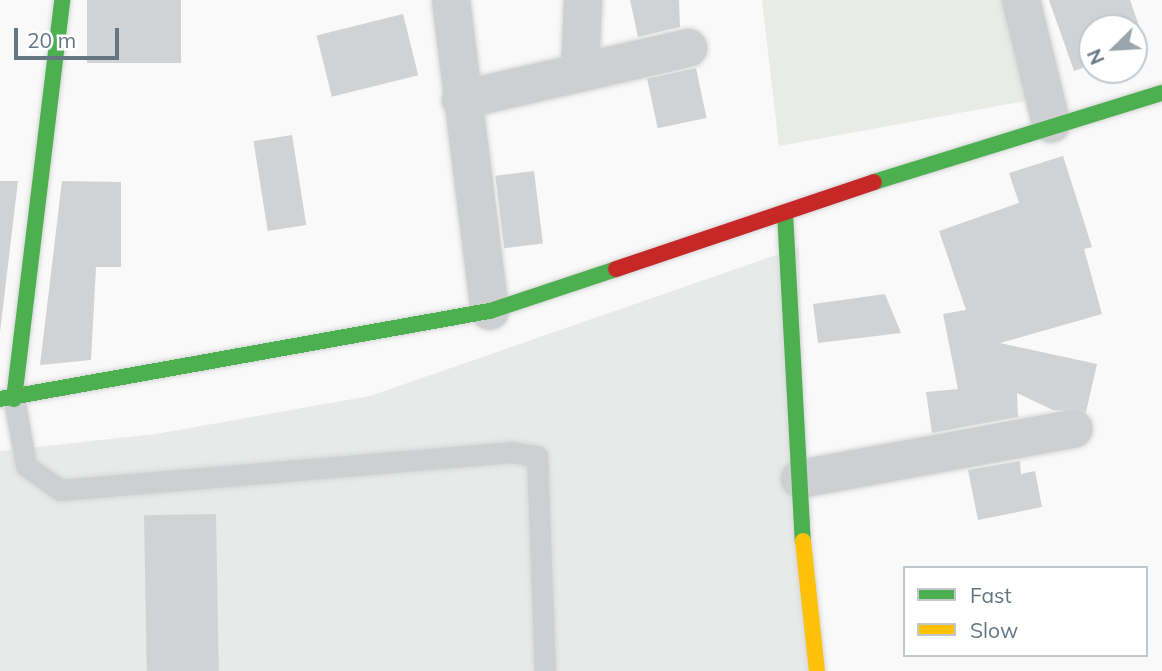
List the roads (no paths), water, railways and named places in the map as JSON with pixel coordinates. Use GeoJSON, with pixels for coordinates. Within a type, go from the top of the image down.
{"type":"FeatureCollection","features":[{"type":"Feature","properties":{"kind":"street"},"geometry":{"type":"LineString","coordinates":[[62,0],[7,399],[490,311],[1051,123],[1162,93]]}},
{"type":"Feature","properties":{"kind":"street"},"geometry":{"type":"LineString","coordinates":[[451,0],[461,100],[490,311]]}},
{"type":"Feature","properties":{"kind":"street"},"geometry":{"type":"LineString","coordinates":[[580,69],[583,0]]}},
{"type":"Feature","properties":{"kind":"street"},"geometry":{"type":"LineString","coordinates":[[1021,0],[1051,123]]}},
{"type":"Feature","properties":{"kind":"street"},"geometry":{"type":"LineString","coordinates":[[461,100],[580,69],[688,48]]}},
{"type":"Feature","properties":{"kind":"street"},"geometry":{"type":"LineString","coordinates":[[785,213],[800,478],[817,671]]}},
{"type":"Feature","properties":{"kind":"street"},"geometry":{"type":"LineString","coordinates":[[800,478],[1073,429]]}},
{"type":"Feature","properties":{"kind":"lane"},"geometry":{"type":"LineString","coordinates":[[7,399],[26,466],[60,490],[511,452],[537,456],[545,671]]}}]}
